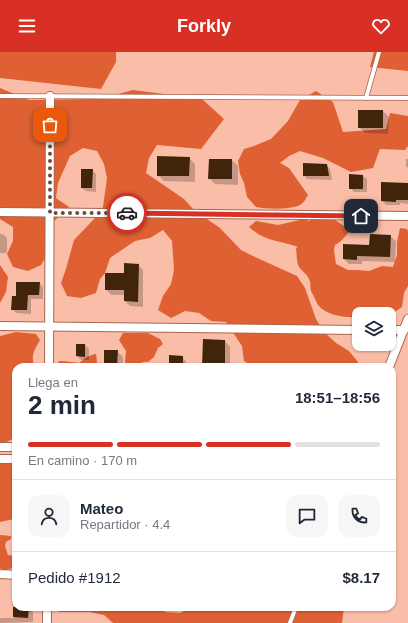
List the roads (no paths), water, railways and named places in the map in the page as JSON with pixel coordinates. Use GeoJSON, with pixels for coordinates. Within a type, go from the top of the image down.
{"type":"FeatureCollection","features":[{"type":"Feature","properties":{"kind":"street"},"geometry":{"type":"LineString","coordinates":[[49,363],[50,96]]}},
{"type":"Feature","properties":{"kind":"street"},"geometry":{"type":"LineString","coordinates":[[0,212],[408,216]]}},
{"type":"Feature","properties":{"kind":"street"},"geometry":{"type":"LineString","coordinates":[[392,363],[408,319]]}},
{"type":"Feature","properties":{"kind":"street"},"geometry":{"type":"LineString","coordinates":[[0,326],[352,330]]}},
{"type":"Feature","properties":{"kind":"street"},"geometry":{"type":"LineString","coordinates":[[396,330],[404,330]]}},
{"type":"Feature","properties":{"kind":"street"},"geometry":{"type":"LineString","coordinates":[[0,447],[12,447]]}},
{"type":"Feature","properties":{"kind":"street"},"geometry":{"type":"LineString","coordinates":[[0,459],[12,459]]}},
{"type":"Feature","properties":{"kind":"street"},"geometry":{"type":"LineString","coordinates":[[0,574],[12,575]]}},
{"type":"Feature","properties":{"kind":"street"},"geometry":{"type":"LineString","coordinates":[[47,623],[48,611]]}},
{"type":"Feature","properties":{"kind":"lane"},"geometry":{"type":"LineString","coordinates":[[366,98],[379,52]]}},
{"type":"Feature","properties":{"kind":"lane"},"geometry":{"type":"LineString","coordinates":[[0,96],[408,98]]}},
{"type":"Feature","properties":{"kind":"lane"},"geometry":{"type":"LineString","coordinates":[[290,623],[294,611]]}}]}
